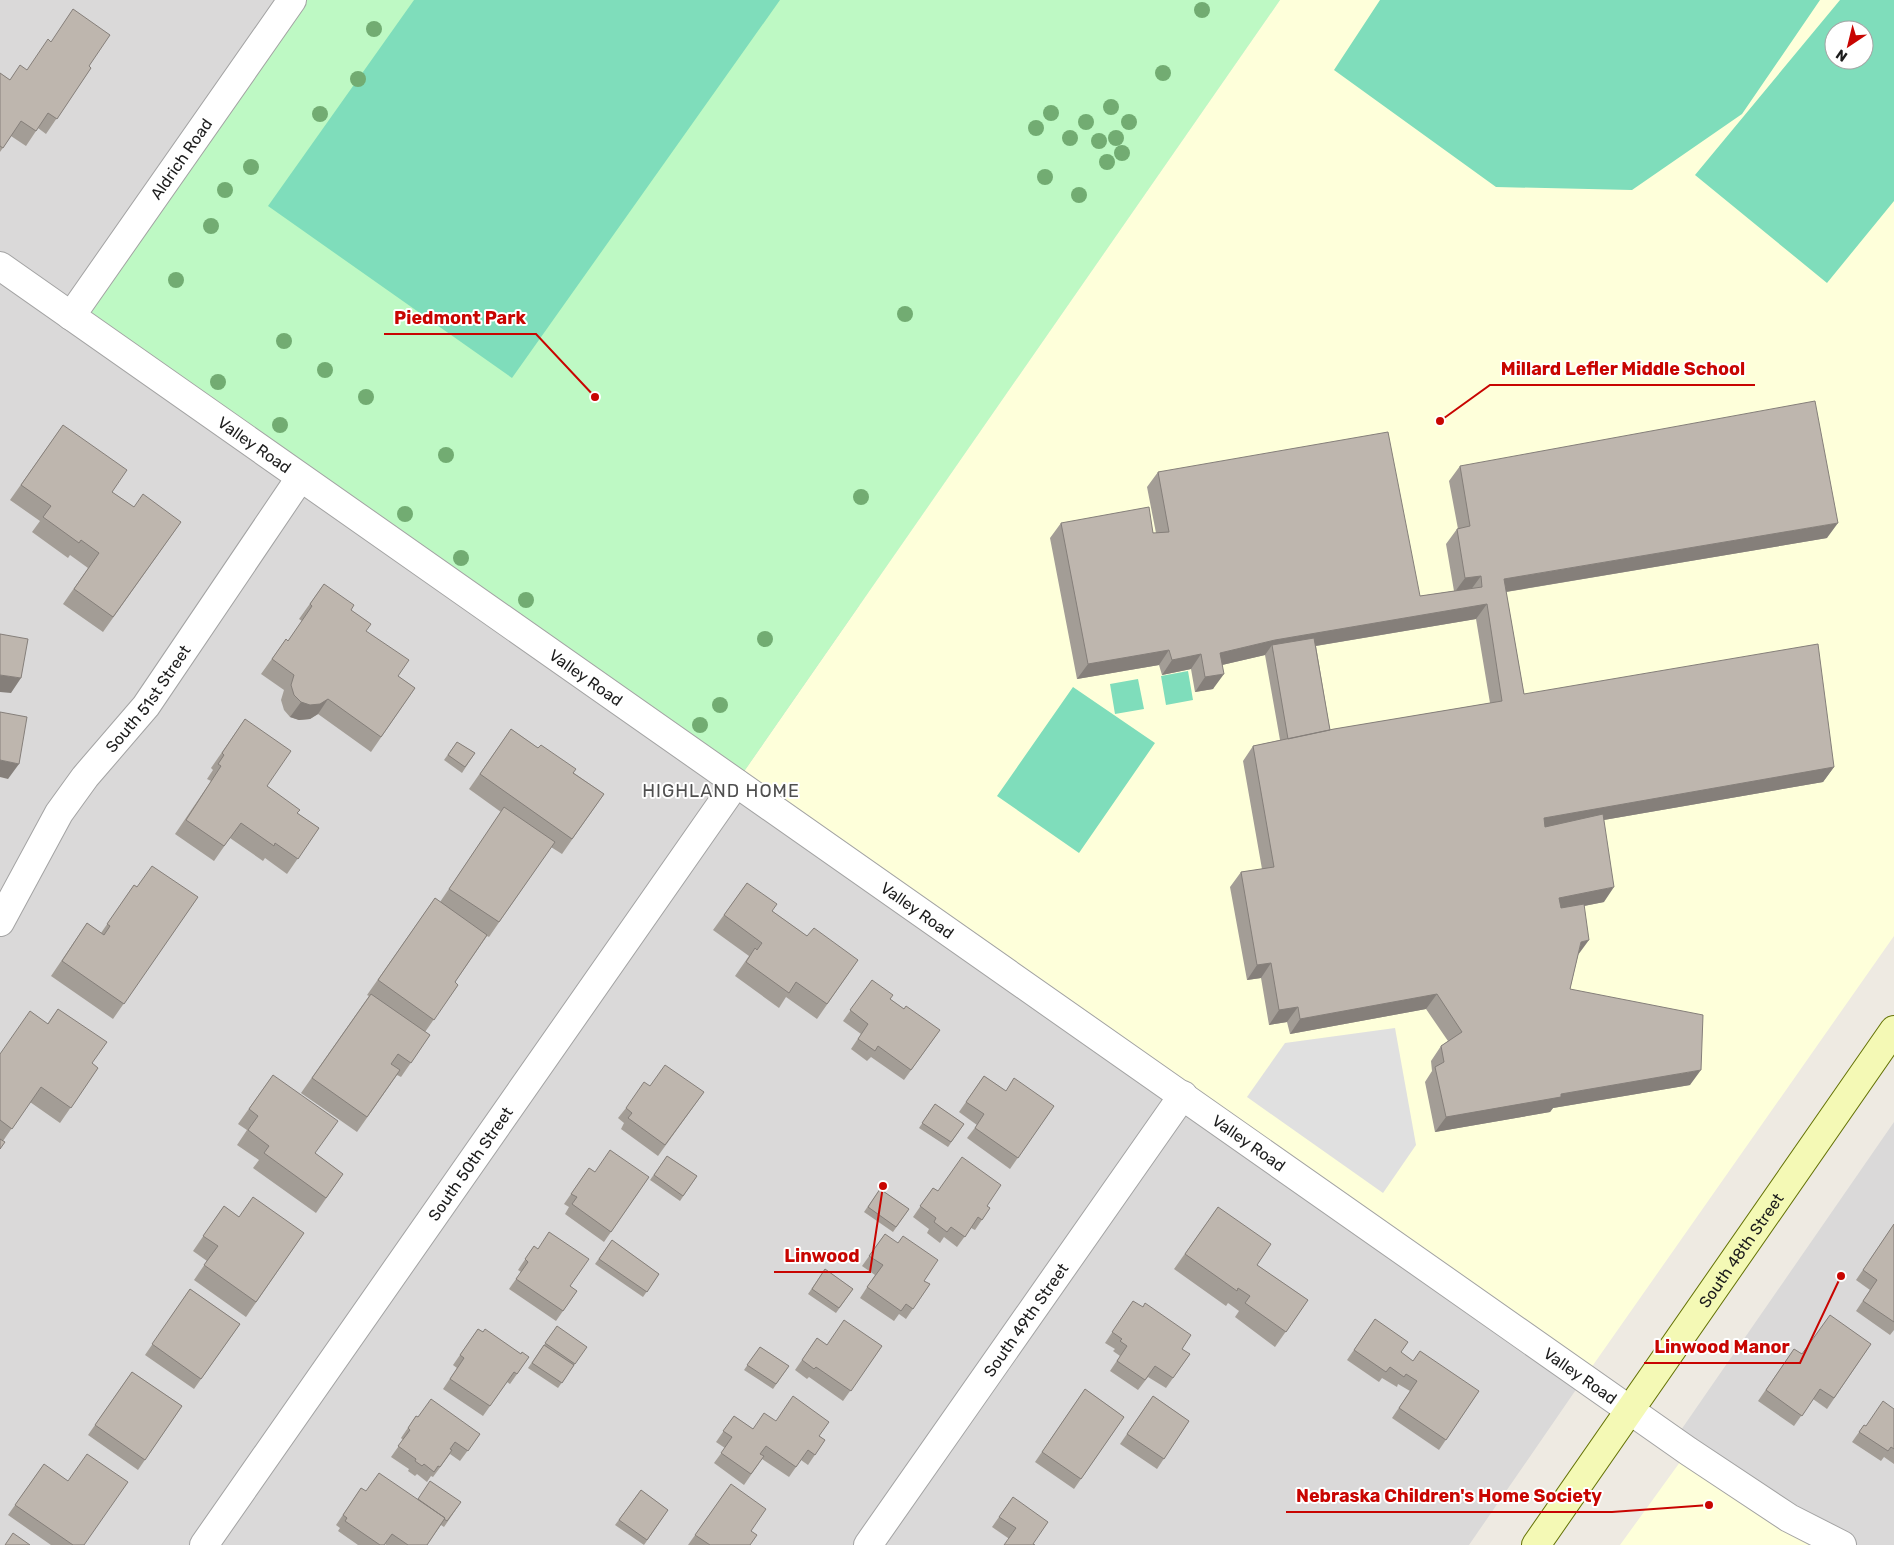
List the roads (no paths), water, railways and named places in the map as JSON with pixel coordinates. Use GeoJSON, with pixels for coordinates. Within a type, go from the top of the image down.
{"type":"FeatureCollection","features":[{"type":"Feature","properties":{"kind":"main road","name":"South 48th Street"},"geometry":{"type":"LineString","coordinates":[[1536,1545],[1894,1030]]}},
{"type":"Feature","properties":{"kind":"street","name":"Aldrich Road"},"geometry":{"type":"LineString","coordinates":[[71,316],[292,0]]}},
{"type":"Feature","properties":{"kind":"street","name":"Valley Road"},"geometry":{"type":"LineString","coordinates":[[0,266],[1688,1451],[1789,1518],[1842,1545]]}},
{"type":"Feature","properties":{"kind":"street","name":"South 51st Street"},"geometry":{"type":"LineString","coordinates":[[0,922],[59,812],[85,777],[146,706],[300,478]]}},
{"type":"Feature","properties":{"kind":"street","name":"South 50th Street"},"geometry":{"type":"LineString","coordinates":[[204,1545],[736,783]]}},
{"type":"Feature","properties":{"kind":"street","name":"South 49th Street"},"geometry":{"type":"LineString","coordinates":[[868,1545],[1183,1095]]}},
{"type":"Feature","properties":{"kind":"place","name":"Piedmont Park"},"geometry":{"type":"Point","coordinates":[595,397]}},
{"type":"Feature","properties":{"kind":"place","name":"Millard Lefler Middle School"},"geometry":{"type":"Point","coordinates":[1440,421]}},
{"type":"Feature","properties":{"kind":"place","name":"Linwood"},"geometry":{"type":"Point","coordinates":[883,1186]}},
{"type":"Feature","properties":{"kind":"place","name":"Linwood Manor"},"geometry":{"type":"Point","coordinates":[1841,1276]}},
{"type":"Feature","properties":{"kind":"place","name":"Nebraska Children's Home Society"},"geometry":{"type":"Point","coordinates":[1709,1505]}},
{"type":"Feature","properties":{"kind":"district","name":"HIGHLAND HOME"},"geometry":{"type":"Point","coordinates":[721,791]}}]}
